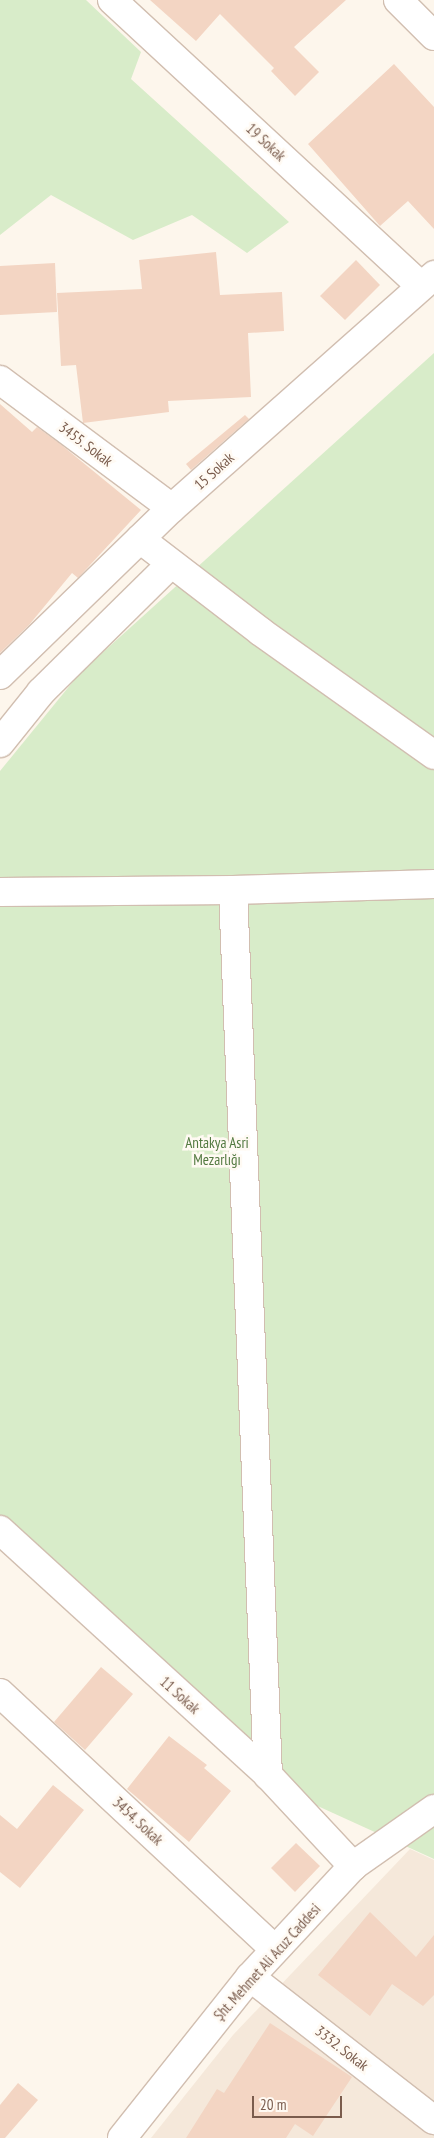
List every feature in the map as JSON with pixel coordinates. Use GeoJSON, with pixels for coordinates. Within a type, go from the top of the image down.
{"type":"FeatureCollection","features":[{"type":"Feature","properties":{"kind":"street","name":"19 Sokak"},"geometry":{"type":"LineString","coordinates":[[112,0],[427,280]]}},
{"type":"Feature","properties":{"kind":"street"},"geometry":{"type":"LineString","coordinates":[[398,0],[434,36]]}},
{"type":"Feature","properties":{"kind":"street","name":"15 Sokak"},"geometry":{"type":"LineString","coordinates":[[0,675],[172,508],[427,280]]}},
{"type":"Feature","properties":{"kind":"street","name":"3455. Sokak"},"geometry":{"type":"LineString","coordinates":[[0,380],[172,508]]}},
{"type":"Feature","properties":{"kind":"street"},"geometry":{"type":"LineString","coordinates":[[140,539],[434,755]]}},
{"type":"Feature","properties":{"kind":"street"},"geometry":{"type":"LineString","coordinates":[[0,743],[41,692],[172,564]]}},
{"type":"Feature","properties":{"kind":"street"},"geometry":{"type":"LineString","coordinates":[[0,892],[233,890],[434,884]]}},
{"type":"Feature","properties":{"kind":"street"},"geometry":{"type":"LineString","coordinates":[[233,890],[268,1775]]}},
{"type":"Feature","properties":{"kind":"street","name":"11 Sokak"},"geometry":{"type":"LineString","coordinates":[[0,1530],[268,1775],[353,1866]]}},
{"type":"Feature","properties":{"kind":"street","name":"3454. Sokak"},"geometry":{"type":"LineString","coordinates":[[0,1693],[275,1949]]}},
{"type":"Feature","properties":{"kind":"street","name":"Şht. Mehmet Ali Acuz Caddesi"},"geometry":{"type":"LineString","coordinates":[[122,2138],[250,1977],[353,1866],[434,1809]]}},
{"type":"Feature","properties":{"kind":"street","name":"3332. Sokak"},"geometry":{"type":"LineString","coordinates":[[250,1977],[434,2120]]}},
{"type":"Feature","properties":{"kind":"shaded area"},"geometry":{"type":"Polygon","coordinates":[[[410,1849],[434,1860],[434,2138],[151,2138],[233,2035],[410,1849]]]}},
{"type":"Feature","properties":{"kind":"green space"},"geometry":{"type":"Polygon","coordinates":[[[0,0],[86,0],[141,52],[131,79],[289,222],[247,253],[192,215],[133,240],[51,195],[0,235],[0,0]]]}},
{"type":"Feature","properties":{"kind":"green space","name":"Antakya Asri Mezarlığı"},"geometry":{"type":"Polygon","coordinates":[[[434,353],[434,1859],[311,1803],[0,1530],[0,771],[80,673],[434,353]]]}},
{"type":"Feature","properties":{"kind":"building"},"geometry":{"type":"Polygon","coordinates":[[[150,0],[346,0],[294,47],[319,72],[295,96],[271,71],[274,68],[220,14],[196,41],[150,0]]]}},
{"type":"Feature","properties":{"kind":"building"},"geometry":{"type":"Polygon","coordinates":[[[394,64],[434,107],[434,229],[408,201],[380,226],[308,144],[394,64]]]}},
{"type":"Feature","properties":{"kind":"building"},"geometry":{"type":"Polygon","coordinates":[[[216,252],[220,295],[282,292],[284,331],[248,333],[251,397],[168,401],[169,412],[83,423],[76,365],[61,366],[57,293],[142,289],[139,260],[216,252]]]}},
{"type":"Feature","properties":{"kind":"building"},"geometry":{"type":"Polygon","coordinates":[[[356,260],[380,285],[345,320],[320,296],[356,260]]]}},
{"type":"Feature","properties":{"kind":"building"},"geometry":{"type":"Polygon","coordinates":[[[55,263],[57,312],[0,315],[0,266],[55,263]]]}},
{"type":"Feature","properties":{"kind":"building"},"geometry":{"type":"Polygon","coordinates":[[[0,404],[32,432],[37,427],[59,443],[141,510],[78,578],[72,573],[29,625],[0,653],[0,404]]]}},
{"type":"Feature","properties":{"kind":"building"},"geometry":{"type":"Polygon","coordinates":[[[245,415],[249,419],[191,470],[186,464],[245,415]]]}},
{"type":"Feature","properties":{"kind":"building"},"geometry":{"type":"Polygon","coordinates":[[[101,1667],[133,1694],[85,1750],[54,1722],[101,1667]]]}},
{"type":"Feature","properties":{"kind":"building"},"geometry":{"type":"Polygon","coordinates":[[[169,1736],[207,1765],[204,1768],[231,1791],[189,1842],[127,1789],[169,1736]]]}},
{"type":"Feature","properties":{"kind":"building"},"geometry":{"type":"Polygon","coordinates":[[[53,1785],[84,1810],[20,1888],[0,1872],[0,1815],[17,1829],[53,1785]]]}},
{"type":"Feature","properties":{"kind":"building"},"geometry":{"type":"Polygon","coordinates":[[[296,1843],[320,1866],[295,1892],[271,1868],[296,1843]]]}},
{"type":"Feature","properties":{"kind":"building"},"geometry":{"type":"Polygon","coordinates":[[[370,1912],[416,1957],[434,1935],[434,1995],[423,2006],[392,1984],[370,2016],[318,1975],[370,1912]]]}},
{"type":"Feature","properties":{"kind":"building"},"geometry":{"type":"Polygon","coordinates":[[[270,2023],[352,2077],[313,2136],[295,2124],[286,2138],[186,2138],[217,2089],[224,2093],[270,2023]]]}},
{"type":"Feature","properties":{"kind":"building"},"geometry":{"type":"Polygon","coordinates":[[[18,2083],[38,2100],[5,2138],[0,2138],[0,2105],[18,2083]]]}}]}
